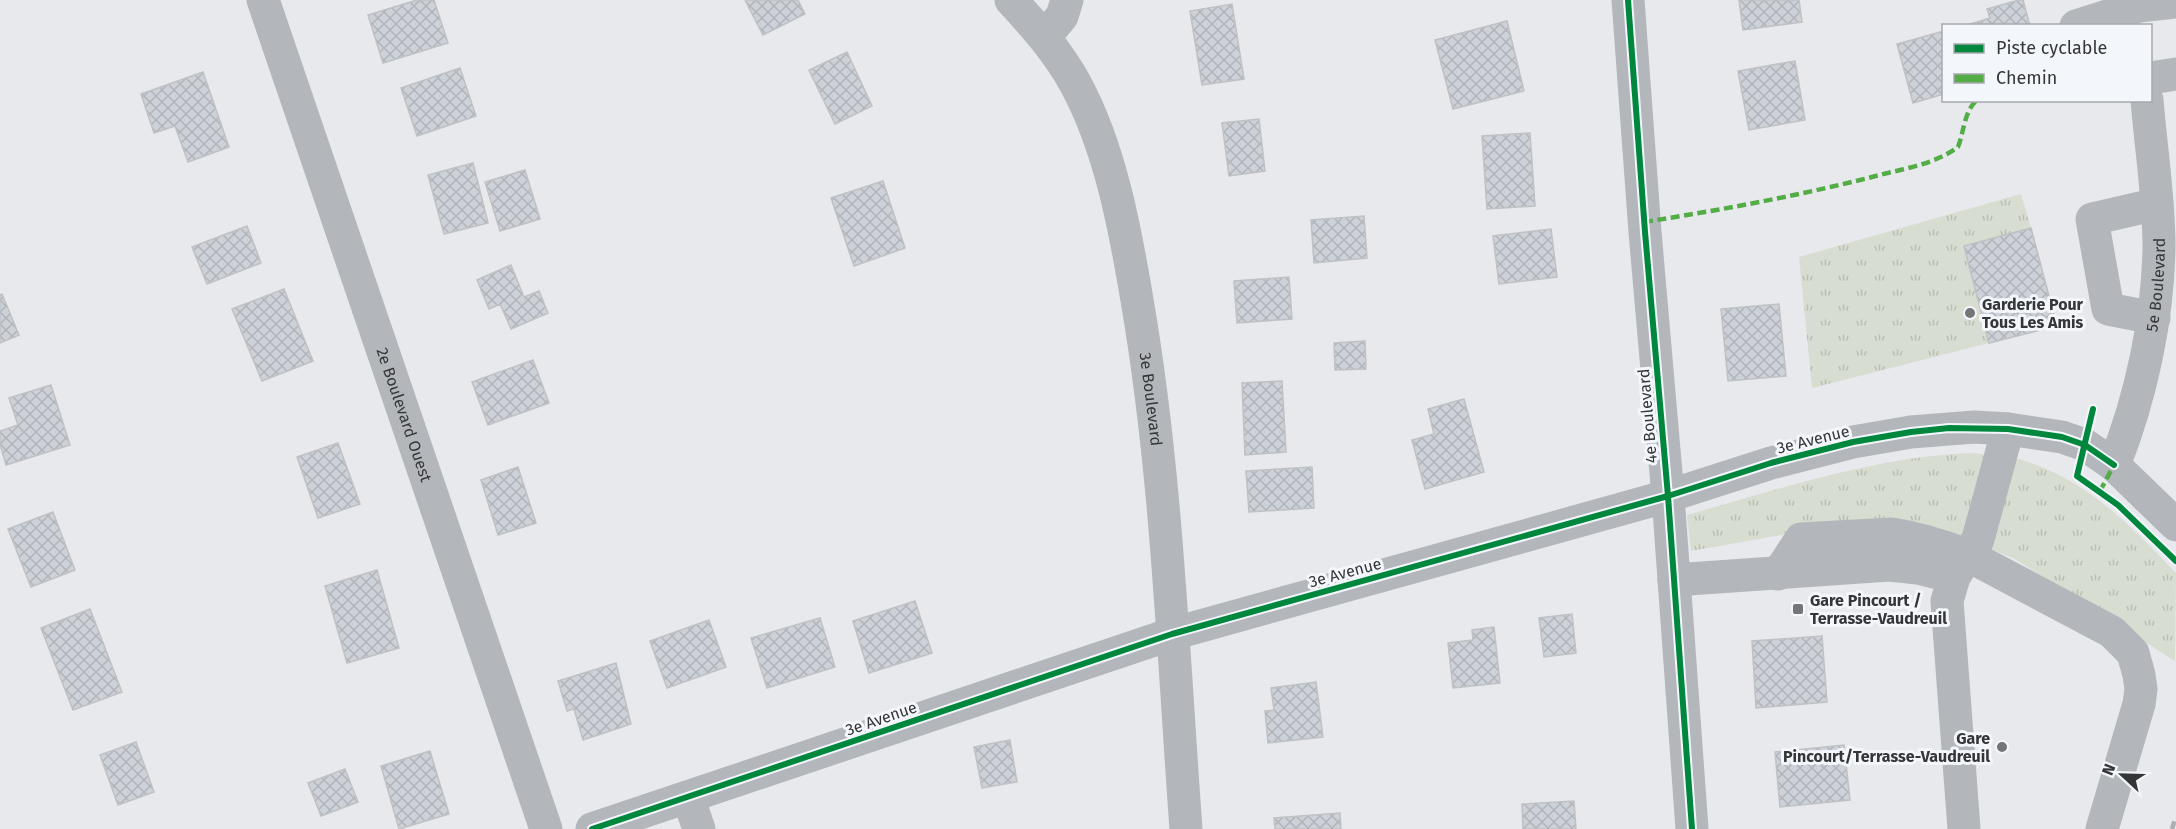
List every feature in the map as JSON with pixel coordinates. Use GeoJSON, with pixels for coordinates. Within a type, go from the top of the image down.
{"type":"FeatureCollection","features":[{"type":"Feature","properties":{"kind":"street","name":"2e Boulevard Ouest"},"geometry":{"type":"LineString","coordinates":[[263,0],[546,829]]}},
{"type":"Feature","properties":{"kind":"street","name":"3e Boulevard"},"geometry":{"type":"LineString","coordinates":[[1011,0],[1045,37],[1075,83],[1106,160],[1121,215],[1143,334],[1153,407],[1173,634],[1186,829]]}},
{"type":"Feature","properties":{"kind":"street"},"geometry":{"type":"LineString","coordinates":[[1045,37],[1062,16],[1067,0]]}},
{"type":"Feature","properties":{"kind":"street","name":"4e Boulevard"},"geometry":{"type":"LineString","coordinates":[[1628,0],[1692,829]]}},
{"type":"Feature","properties":{"kind":"street"},"geometry":{"type":"LineString","coordinates":[[2084,24],[2176,2]]}},
{"type":"Feature","properties":{"kind":"street"},"geometry":{"type":"LineString","coordinates":[[2152,78],[2176,74]]}},
{"type":"Feature","properties":{"kind":"street","name":"5e Boulevard"},"geometry":{"type":"LineString","coordinates":[[2114,465],[2129,426],[2154,318],[2159,254],[2157,204],[2147,102]]}},
{"type":"Feature","properties":{"kind":"street"},"geometry":{"type":"LineString","coordinates":[[2154,318],[2108,309],[2092,219],[2157,204]]}},
{"type":"Feature","properties":{"kind":"street","name":"3e Avenue"},"geometry":{"type":"LineString","coordinates":[[592,829],[1173,634],[1668,496],[1771,463],[1853,442],[1949,428],[2008,429],[2062,438],[2085,445],[2114,465],[2176,525]]}},
{"type":"Feature","properties":{"kind":"street"},"geometry":{"type":"LineString","coordinates":[[1964,829],[1947,601],[1962,566],[1978,539],[2008,429]]}},
{"type":"Feature","properties":{"kind":"street"},"geometry":{"type":"LineString","coordinates":[[1674,580],[1888,566],[1918,568],[1962,566],[2112,632],[2133,653],[2141,689],[2139,704],[2102,829]]}},
{"type":"Feature","properties":{"kind":"street"},"geometry":{"type":"LineString","coordinates":[[688,797],[699,829]]}},
{"type":"Feature","properties":{"kind":"green space"},"geometry":{"type":"Polygon","coordinates":[[[2021,194],[2031,228],[1964,246],[1989,343],[1812,388],[1799,257],[2021,194]]]}},
{"type":"Feature","properties":{"kind":"green space"},"geometry":{"type":"Polygon","coordinates":[[[1973,453],[2021,460],[2071,481],[2109,508],[2160,556],[2176,573],[2175,661],[2013,558],[1960,537],[1792,533],[1691,551],[1687,515],[1865,467],[1937,455],[1973,453]]]}},
{"type":"Feature","properties":{"kind":"building"},"geometry":{"type":"Polygon","coordinates":[[[417,0],[434,0],[448,43],[383,63],[368,15],[417,0]]]}},
{"type":"Feature","properties":{"kind":"building"},"geometry":{"type":"Polygon","coordinates":[[[745,0],[798,0],[805,14],[763,35],[745,0]]]}},
{"type":"Feature","properties":{"kind":"building"},"geometry":{"type":"Polygon","coordinates":[[[1739,0],[1799,0],[1802,22],[1743,30],[1739,0]]]}},
{"type":"Feature","properties":{"kind":"building"},"geometry":{"type":"Polygon","coordinates":[[[2023,0],[2029,24],[1970,24],[1990,18],[1987,9],[2023,0]]]}},
{"type":"Feature","properties":{"kind":"building"},"geometry":{"type":"Polygon","coordinates":[[[1232,4],[1244,79],[1202,85],[1190,11],[1232,4]]]}},
{"type":"Feature","properties":{"kind":"building"},"geometry":{"type":"Polygon","coordinates":[[[1507,21],[1524,91],[1453,109],[1435,40],[1507,21]]]}},
{"type":"Feature","properties":{"kind":"building"},"geometry":{"type":"Polygon","coordinates":[[[1942,32],[1942,95],[1913,103],[1897,44],[1942,32]]]}},
{"type":"Feature","properties":{"kind":"building"},"geometry":{"type":"Polygon","coordinates":[[[847,52],[872,106],[835,124],[809,70],[847,52]]]}},
{"type":"Feature","properties":{"kind":"building"},"geometry":{"type":"Polygon","coordinates":[[[1795,61],[1805,120],[1749,130],[1738,71],[1795,61]]]}},
{"type":"Feature","properties":{"kind":"building"},"geometry":{"type":"Polygon","coordinates":[[[460,68],[476,116],[417,136],[401,88],[460,68]]]}},
{"type":"Feature","properties":{"kind":"building"},"geometry":{"type":"Polygon","coordinates":[[[203,72],[229,147],[188,162],[175,126],[154,133],[141,94],[203,72]]]}},
{"type":"Feature","properties":{"kind":"building"},"geometry":{"type":"Polygon","coordinates":[[[1259,119],[1265,171],[1229,176],[1222,123],[1259,119]]]}},
{"type":"Feature","properties":{"kind":"building"},"geometry":{"type":"Polygon","coordinates":[[[1530,133],[1535,206],[1487,209],[1482,136],[1530,133]]]}},
{"type":"Feature","properties":{"kind":"building"},"geometry":{"type":"Polygon","coordinates":[[[473,163],[488,223],[444,234],[428,175],[473,163]]]}},
{"type":"Feature","properties":{"kind":"building"},"geometry":{"type":"Polygon","coordinates":[[[525,170],[540,219],[500,231],[485,182],[525,170]]]}},
{"type":"Feature","properties":{"kind":"building"},"geometry":{"type":"Polygon","coordinates":[[[883,181],[905,248],[854,266],[831,198],[883,181]]]}},
{"type":"Feature","properties":{"kind":"building"},"geometry":{"type":"Polygon","coordinates":[[[1364,216],[1367,258],[1314,263],[1311,220],[1364,216]]]}},
{"type":"Feature","properties":{"kind":"building"},"geometry":{"type":"Polygon","coordinates":[[[247,226],[261,263],[207,284],[192,247],[247,226]]]}},
{"type":"Feature","properties":{"kind":"building"},"geometry":{"type":"Polygon","coordinates":[[[2031,228],[2057,326],[1989,343],[1964,246],[2031,228]]]}},
{"type":"Feature","properties":{"kind":"building"},"geometry":{"type":"Polygon","coordinates":[[[1551,229],[1557,277],[1499,284],[1493,236],[1551,229]]]}},
{"type":"Feature","properties":{"kind":"building"},"geometry":{"type":"Polygon","coordinates":[[[511,265],[524,297],[539,291],[548,313],[511,329],[500,304],[489,309],[477,280],[511,265]]]}},
{"type":"Feature","properties":{"kind":"building"},"geometry":{"type":"Polygon","coordinates":[[[1289,277],[1292,319],[1237,323],[1234,281],[1289,277]]]}},
{"type":"Feature","properties":{"kind":"building"},"geometry":{"type":"Polygon","coordinates":[[[284,289],[313,361],[262,381],[232,309],[284,289]]]}},
{"type":"Feature","properties":{"kind":"building"},"geometry":{"type":"Polygon","coordinates":[[[2,294],[19,335],[0,343],[0,295],[2,294]]]}},
{"type":"Feature","properties":{"kind":"building"},"geometry":{"type":"Polygon","coordinates":[[[1779,304],[1786,376],[1728,381],[1721,309],[1779,304]]]}},
{"type":"Feature","properties":{"kind":"building"},"geometry":{"type":"Polygon","coordinates":[[[1365,341],[1366,369],[1335,370],[1334,343],[1365,341]]]}},
{"type":"Feature","properties":{"kind":"building"},"geometry":{"type":"Polygon","coordinates":[[[533,360],[549,403],[488,425],[472,382],[533,360]]]}},
{"type":"Feature","properties":{"kind":"building"},"geometry":{"type":"Polygon","coordinates":[[[1282,381],[1286,452],[1245,455],[1242,383],[1282,381]]]}},
{"type":"Feature","properties":{"kind":"building"},"geometry":{"type":"Polygon","coordinates":[[[51,385],[70,445],[6,465],[0,444],[0,431],[18,425],[9,398],[51,385]]]}},
{"type":"Feature","properties":{"kind":"building"},"geometry":{"type":"Polygon","coordinates":[[[1464,399],[1484,472],[1425,489],[1412,440],[1434,434],[1428,409],[1464,399]]]}},
{"type":"Feature","properties":{"kind":"building"},"geometry":{"type":"Polygon","coordinates":[[[338,443],[360,504],[318,518],[297,457],[338,443]]]}},
{"type":"Feature","properties":{"kind":"building"},"geometry":{"type":"Polygon","coordinates":[[[518,467],[536,523],[498,535],[481,480],[518,467]]]}},
{"type":"Feature","properties":{"kind":"building"},"geometry":{"type":"Polygon","coordinates":[[[1312,467],[1314,508],[1249,512],[1246,471],[1312,467]]]}},
{"type":"Feature","properties":{"kind":"building"},"geometry":{"type":"Polygon","coordinates":[[[53,512],[75,570],[31,587],[8,529],[53,512]]]}},
{"type":"Feature","properties":{"kind":"building"},"geometry":{"type":"Polygon","coordinates":[[[377,570],[399,648],[347,663],[325,586],[377,570]]]}},
{"type":"Feature","properties":{"kind":"building"},"geometry":{"type":"Polygon","coordinates":[[[915,601],[932,653],[869,673],[853,621],[915,601]]]}},
{"type":"Feature","properties":{"kind":"building"},"geometry":{"type":"Polygon","coordinates":[[[90,609],[122,692],[73,710],[41,628],[90,609]]]}},
{"type":"Feature","properties":{"kind":"building"},"geometry":{"type":"Polygon","coordinates":[[[1572,614],[1576,653],[1544,657],[1539,618],[1572,614]]]}},
{"type":"Feature","properties":{"kind":"building"},"geometry":{"type":"Polygon","coordinates":[[[820,618],[835,667],[767,688],[751,638],[820,618]]]}},
{"type":"Feature","properties":{"kind":"building"},"geometry":{"type":"Polygon","coordinates":[[[709,620],[726,667],[667,688],[650,641],[709,620]]]}},
{"type":"Feature","properties":{"kind":"building"},"geometry":{"type":"Polygon","coordinates":[[[1494,627],[1500,683],[1453,688],[1448,643],[1473,640],[1472,630],[1494,627]]]}},
{"type":"Feature","properties":{"kind":"building"},"geometry":{"type":"Polygon","coordinates":[[[1822,636],[1827,702],[1756,708],[1752,641],[1822,636]]]}},
{"type":"Feature","properties":{"kind":"building"},"geometry":{"type":"Polygon","coordinates":[[[616,663],[631,724],[583,740],[574,709],[567,711],[558,681],[616,663]]]}},
{"type":"Feature","properties":{"kind":"building"},"geometry":{"type":"Polygon","coordinates":[[[1316,682],[1323,737],[1268,743],[1265,711],[1274,710],[1271,688],[1316,682]]]}},
{"type":"Feature","properties":{"kind":"building"},"geometry":{"type":"Polygon","coordinates":[[[1010,740],[1017,782],[982,788],[974,747],[1010,740]]]}},
{"type":"Feature","properties":{"kind":"building"},"geometry":{"type":"Polygon","coordinates":[[[136,742],[154,792],[118,805],[100,755],[136,742]]]}},
{"type":"Feature","properties":{"kind":"building"},"geometry":{"type":"Polygon","coordinates":[[[1844,745],[1850,800],[1780,807],[1775,752],[1844,745]]]}},
{"type":"Feature","properties":{"kind":"building"},"geometry":{"type":"Polygon","coordinates":[[[430,751],[449,814],[399,829],[381,766],[430,751]]]}},
{"type":"Feature","properties":{"kind":"building"},"geometry":{"type":"Polygon","coordinates":[[[345,769],[358,802],[321,816],[308,783],[345,769]]]}},
{"type":"Feature","properties":{"kind":"building"},"geometry":{"type":"Polygon","coordinates":[[[1574,801],[1576,829],[1523,829],[1522,804],[1574,801]]]}},
{"type":"Feature","properties":{"kind":"building"},"geometry":{"type":"Polygon","coordinates":[[[1340,813],[1341,829],[1275,829],[1274,818],[1340,813]]]}},
{"type":"Feature","properties":{"kind":"railway"},"geometry":{"type":"LineString","coordinates":[[2172,829],[2176,816]]}},
{"type":"Feature","properties":{"kind":"marked path"},"geometry":{"type":"LineString","coordinates":[[1644,222],[1844,184],[1928,162],[1958,147],[1969,110],[1975,102]]}},
{"type":"Feature","properties":{"kind":"marked path"},"geometry":{"type":"LineString","coordinates":[[2100,491],[2114,465]]}},
{"type":"Feature","properties":{"kind":"cycle path"},"geometry":{"type":"LineString","coordinates":[[1628,0],[1692,829]]}},
{"type":"Feature","properties":{"kind":"cycle path"},"geometry":{"type":"LineString","coordinates":[[2093,409],[2077,476],[2118,505],[2176,561]]}},
{"type":"Feature","properties":{"kind":"cycle path"},"geometry":{"type":"LineString","coordinates":[[592,829],[1172,634],[1668,496],[1771,463],[1853,442],[1949,428],[2008,429],[2062,437],[2085,445],[2114,465]]}},
{"type":"Feature","properties":{"kind":"place","name":"Garderie Pour Tous Les Amis"},"geometry":{"type":"Point","coordinates":[1970,313]}},
{"type":"Feature","properties":{"kind":"place","name":"Gare Pincourt / Terrasse-Vaudreuil"},"geometry":{"type":"Point","coordinates":[1798,609]}},
{"type":"Feature","properties":{"kind":"place","name":"Gare Pincourt/Terrasse-Vaudreuil"},"geometry":{"type":"Point","coordinates":[2002,747]}}]}
